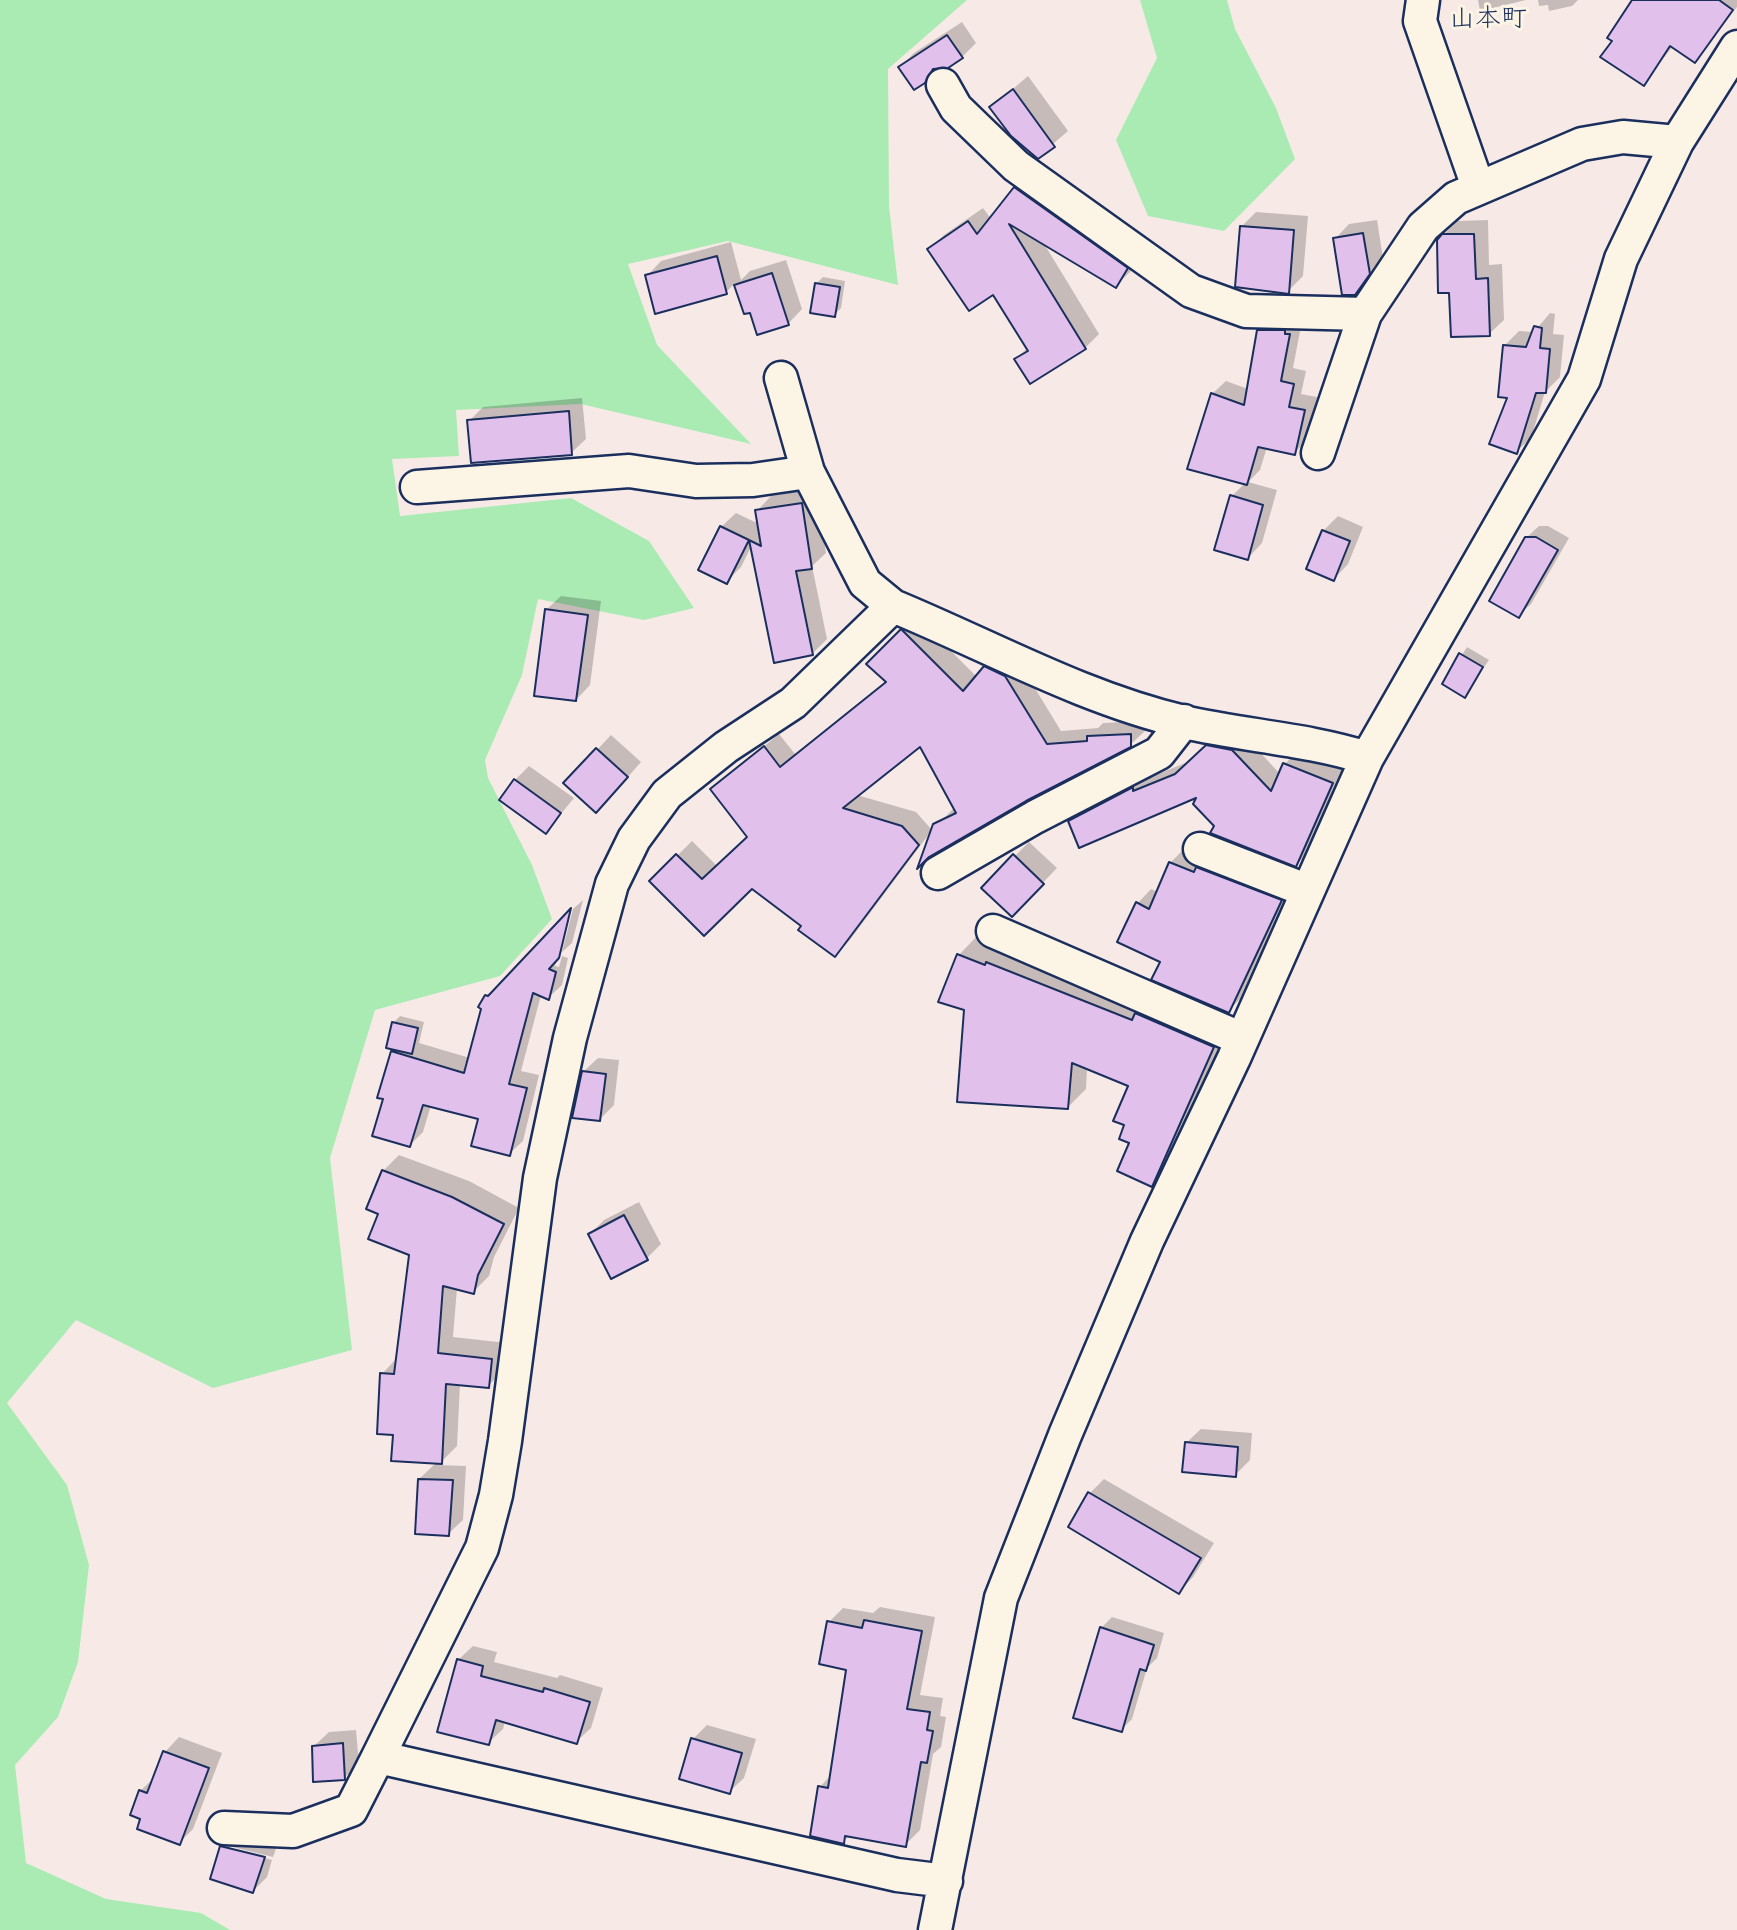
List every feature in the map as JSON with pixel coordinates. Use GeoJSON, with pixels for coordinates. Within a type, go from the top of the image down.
{"type":"FeatureCollection","features":[{"type":"Feature","properties":{"kind":"street"},"geometry":{"type":"LineString","coordinates":[[1423,0],[1420,21],[1478,187]]}},
{"type":"Feature","properties":{"kind":"street"},"geometry":{"type":"LineString","coordinates":[[935,1930],[1001,1598],[1060,1446],[1142,1254],[1242,1039],[1367,758],[1584,379],[1621,259],[1677,142],[1737,47]]}},
{"type":"Feature","properties":{"kind":"street"},"geometry":{"type":"LineString","coordinates":[[943,85],[956,108],[1016,166],[1191,291],[1246,311],[1365,314]]}},
{"type":"Feature","properties":{"kind":"street"},"geometry":{"type":"LineString","coordinates":[[1318,453],[1365,314],[1423,227],[1456,198],[1582,144],[1623,136],[1677,142]]}},
{"type":"Feature","properties":{"kind":"street"},"geometry":{"type":"LineString","coordinates":[[781,378],[808,472],[865,583],[893,606],[978,641],[1070,686],[1184,722],[1333,747],[1367,758]]}},
{"type":"Feature","properties":{"kind":"street"},"geometry":{"type":"LineString","coordinates":[[417,487],[629,471],[696,481],[753,480],[808,472]]}},
{"type":"Feature","properties":{"kind":"street"},"geometry":{"type":"LineString","coordinates":[[224,1828],[293,1830],[351,1810],[482,1548],[501,1468],[540,1178],[569,1038],[612,884],[634,839],[667,794],[726,747],[793,703],[893,606]]}},
{"type":"Feature","properties":{"kind":"street"},"geometry":{"type":"LineString","coordinates":[[938,873],[1035,817],[1158,753],[1184,722]]}},
{"type":"Feature","properties":{"kind":"street"},"geometry":{"type":"LineString","coordinates":[[1200,849],[1308,891]]}},
{"type":"Feature","properties":{"kind":"street"},"geometry":{"type":"LineString","coordinates":[[993,931],[1242,1039]]}},
{"type":"Feature","properties":{"kind":"street"},"geometry":{"type":"LineString","coordinates":[[378,1757],[897,1875],[946,1881]]}},
{"type":"Feature","properties":{"kind":"green space"},"geometry":{"type":"Polygon","coordinates":[[[0,0],[967,0],[888,69],[889,206],[898,285],[728,241],[628,264],[657,345],[751,444],[581,404],[456,410],[459,456],[392,459],[400,516],[571,498],[649,541],[694,608],[644,620],[538,599],[522,675],[485,760],[488,778],[532,865],[552,919],[500,976],[375,1010],[330,1158],[352,1350],[213,1388],[76,1320],[7,1403],[67,1485],[89,1565],[78,1662],[58,1717],[15,1765],[26,1863],[106,1899],[201,1913],[230,1930],[0,1930],[0,0]]]}},
{"type":"Feature","properties":{"kind":"green space"},"geometry":{"type":"Polygon","coordinates":[[[1140,0],[1227,0],[1235,29],[1276,108],[1295,159],[1224,231],[1148,216],[1116,140],[1157,58],[1140,0]]]}},
{"type":"Feature","properties":{"kind":"building"},"geometry":{"type":"Polygon","coordinates":[[[1632,0],[1719,0],[1733,10],[1695,63],[1670,46],[1644,86],[1600,57],[1612,41],[1607,38],[1632,0]]]}},
{"type":"Feature","properties":{"kind":"building"},"geometry":{"type":"Polygon","coordinates":[[[947,35],[963,58],[948,68],[933,69],[925,83],[914,90],[898,67],[947,35]]]}},
{"type":"Feature","properties":{"kind":"building"},"geometry":{"type":"Polygon","coordinates":[[[1013,89],[1055,147],[1038,159],[1011,136],[989,107],[1013,89]]]}},
{"type":"Feature","properties":{"kind":"building"},"geometry":{"type":"Polygon","coordinates":[[[1014,187],[1128,268],[1116,288],[1009,224],[1086,349],[1030,384],[1014,359],[1028,351],[993,295],[969,311],[927,249],[968,221],[977,234],[1014,187]]]}},
{"type":"Feature","properties":{"kind":"building"},"geometry":{"type":"Polygon","coordinates":[[[1240,226],[1294,230],[1289,294],[1235,287],[1240,226]]]}},
{"type":"Feature","properties":{"kind":"building"},"geometry":{"type":"Polygon","coordinates":[[[1363,233],[1370,274],[1355,295],[1342,295],[1333,238],[1363,233]]]}},
{"type":"Feature","properties":{"kind":"building"},"geometry":{"type":"Polygon","coordinates":[[[1442,234],[1474,234],[1476,279],[1488,278],[1490,336],[1451,337],[1449,293],[1438,293],[1437,240],[1442,234]]]}},
{"type":"Feature","properties":{"kind":"building"},"geometry":{"type":"Polygon","coordinates":[[[717,256],[727,294],[655,314],[645,275],[717,256]]]}},
{"type":"Feature","properties":{"kind":"building"},"geometry":{"type":"Polygon","coordinates":[[[772,273],[789,325],[757,335],[750,313],[744,314],[734,285],[772,273]]]}},
{"type":"Feature","properties":{"kind":"building"},"geometry":{"type":"Polygon","coordinates":[[[815,283],[840,287],[835,317],[810,313],[815,283]]]}},
{"type":"Feature","properties":{"kind":"building"},"geometry":{"type":"Polygon","coordinates":[[[1534,326],[1542,328],[1540,348],[1550,349],[1546,393],[1536,393],[1517,454],[1489,444],[1507,398],[1498,397],[1503,345],[1526,347],[1534,326]]]}},
{"type":"Feature","properties":{"kind":"building"},"geometry":{"type":"Polygon","coordinates":[[[1257,330],[1285,330],[1285,334],[1290,334],[1281,381],[1294,384],[1289,407],[1305,410],[1295,455],[1258,447],[1247,485],[1187,469],[1211,393],[1244,405],[1257,330]]]}},
{"type":"Feature","properties":{"kind":"building"},"geometry":{"type":"Polygon","coordinates":[[[569,411],[572,455],[471,463],[467,420],[569,411]]]}},
{"type":"Feature","properties":{"kind":"building"},"geometry":{"type":"Polygon","coordinates":[[[1230,495],[1263,505],[1248,560],[1214,550],[1230,495]]]}},
{"type":"Feature","properties":{"kind":"building"},"geometry":{"type":"Polygon","coordinates":[[[802,503],[812,569],[796,571],[813,655],[774,663],[749,540],[761,546],[755,510],[802,503]]]}},
{"type":"Feature","properties":{"kind":"building"},"geometry":{"type":"Polygon","coordinates":[[[720,526],[749,540],[727,584],[698,570],[720,526]]]}},
{"type":"Feature","properties":{"kind":"building"},"geometry":{"type":"Polygon","coordinates":[[[1322,530],[1350,541],[1334,581],[1306,569],[1322,530]]]}},
{"type":"Feature","properties":{"kind":"building"},"geometry":{"type":"Polygon","coordinates":[[[1525,537],[1536,537],[1558,550],[1519,618],[1489,601],[1525,537]]]}},
{"type":"Feature","properties":{"kind":"building"},"geometry":{"type":"Polygon","coordinates":[[[545,609],[588,615],[576,701],[534,696],[545,609]]]}},
{"type":"Feature","properties":{"kind":"building"},"geometry":{"type":"Polygon","coordinates":[[[901,629],[963,691],[984,666],[1005,676],[1047,744],[1087,741],[1087,736],[1131,734],[1131,747],[1026,801],[929,857],[917,869],[933,824],[956,813],[920,747],[843,808],[902,826],[919,845],[835,957],[798,930],[801,926],[752,889],[704,936],[649,881],[676,854],[702,879],[747,837],[710,789],[764,746],[780,767],[886,682],[866,664],[901,629]]]}},
{"type":"Feature","properties":{"kind":"building"},"geometry":{"type":"Polygon","coordinates":[[[1459,653],[1483,667],[1465,698],[1442,684],[1459,653]]]}},
{"type":"Feature","properties":{"kind":"building"},"geometry":{"type":"Polygon","coordinates":[[[1206,745],[1232,750],[1271,791],[1283,763],[1333,783],[1296,867],[1210,833],[1214,826],[1193,804],[1196,798],[1079,848],[1068,821],[1133,787],[1133,791],[1175,774],[1206,745]]]}},
{"type":"Feature","properties":{"kind":"building"},"geometry":{"type":"Polygon","coordinates":[[[596,748],[628,777],[596,813],[563,783],[596,748]]]}},
{"type":"Feature","properties":{"kind":"building"},"geometry":{"type":"Polygon","coordinates":[[[514,779],[561,813],[546,834],[499,800],[514,779]]]}},
{"type":"Feature","properties":{"kind":"building"},"geometry":{"type":"Polygon","coordinates":[[[1013,854],[1044,884],[1012,917],[981,888],[1013,854]]]}},
{"type":"Feature","properties":{"kind":"building"},"geometry":{"type":"Polygon","coordinates":[[[1169,862],[1194,872],[1196,867],[1282,900],[1229,1013],[1151,980],[1160,962],[1117,942],[1136,902],[1149,909],[1169,862]]]}},
{"type":"Feature","properties":{"kind":"building"},"geometry":{"type":"Polygon","coordinates":[[[571,908],[559,958],[549,969],[556,972],[549,1000],[533,993],[509,1084],[527,1088],[510,1156],[471,1146],[478,1119],[423,1105],[410,1147],[372,1136],[383,1099],[377,1098],[391,1051],[464,1073],[481,1009],[478,1007],[485,995],[488,996],[571,908]]]}},
{"type":"Feature","properties":{"kind":"building"},"geometry":{"type":"Polygon","coordinates":[[[957,954],[985,965],[986,962],[1132,1020],[1135,1013],[1214,1047],[1152,1187],[1117,1171],[1129,1143],[1119,1139],[1124,1125],[1113,1121],[1128,1086],[1072,1063],[1068,1109],[957,1102],[964,1010],[938,1002],[957,954]]]}},
{"type":"Feature","properties":{"kind":"building"},"geometry":{"type":"Polygon","coordinates":[[[392,1022],[418,1028],[412,1054],[386,1048],[392,1022]]]}},
{"type":"Feature","properties":{"kind":"building"},"geometry":{"type":"Polygon","coordinates":[[[582,1071],[606,1074],[600,1121],[572,1118],[582,1071]]]}},
{"type":"Feature","properties":{"kind":"building"},"geometry":{"type":"Polygon","coordinates":[[[382,1170],[452,1197],[504,1224],[478,1275],[474,1294],[443,1286],[438,1353],[492,1359],[489,1388],[446,1384],[442,1464],[391,1461],[393,1435],[377,1434],[380,1373],[394,1374],[409,1255],[368,1239],[378,1214],[366,1209],[382,1170]]]}},
{"type":"Feature","properties":{"kind":"building"},"geometry":{"type":"Polygon","coordinates":[[[624,1215],[648,1260],[611,1279],[588,1234],[624,1215]]]}},
{"type":"Feature","properties":{"kind":"building"},"geometry":{"type":"Polygon","coordinates":[[[1185,1442],[1238,1447],[1236,1477],[1182,1472],[1185,1442]]]}},
{"type":"Feature","properties":{"kind":"building"},"geometry":{"type":"Polygon","coordinates":[[[418,1479],[453,1480],[449,1536],[415,1534],[418,1479]]]}},
{"type":"Feature","properties":{"kind":"building"},"geometry":{"type":"Polygon","coordinates":[[[1088,1492],[1201,1558],[1179,1594],[1068,1527],[1088,1492]]]}},
{"type":"Feature","properties":{"kind":"building"},"geometry":{"type":"Polygon","coordinates":[[[864,1620],[922,1631],[907,1709],[930,1712],[927,1730],[933,1731],[927,1763],[921,1762],[906,1847],[845,1836],[844,1844],[810,1836],[818,1786],[828,1788],[846,1670],[819,1664],[827,1621],[862,1628],[864,1620]]]}},
{"type":"Feature","properties":{"kind":"building"},"geometry":{"type":"Polygon","coordinates":[[[1100,1627],[1154,1645],[1146,1671],[1140,1669],[1122,1732],[1073,1718],[1100,1627]]]}},
{"type":"Feature","properties":{"kind":"building"},"geometry":{"type":"Polygon","coordinates":[[[457,1659],[483,1666],[481,1676],[543,1692],[544,1688],[590,1702],[577,1744],[496,1720],[489,1745],[437,1732],[457,1659]]]}},
{"type":"Feature","properties":{"kind":"building"},"geometry":{"type":"Polygon","coordinates":[[[691,1738],[742,1753],[730,1794],[679,1779],[691,1738]]]}},
{"type":"Feature","properties":{"kind":"building"},"geometry":{"type":"Polygon","coordinates":[[[343,1743],[345,1780],[313,1782],[312,1746],[343,1743]]]}},
{"type":"Feature","properties":{"kind":"building"},"geometry":{"type":"Polygon","coordinates":[[[163,1751],[209,1768],[180,1845],[137,1829],[140,1819],[130,1815],[139,1790],[147,1793],[163,1751]]]}},
{"type":"Feature","properties":{"kind":"building"},"geometry":{"type":"Polygon","coordinates":[[[220,1846],[265,1857],[253,1893],[210,1879],[220,1846]]]}},
{"type":"Feature","properties":{"kind":"district","name":"山本町"},"geometry":{"type":"Point","coordinates":[1488,22]}}]}
